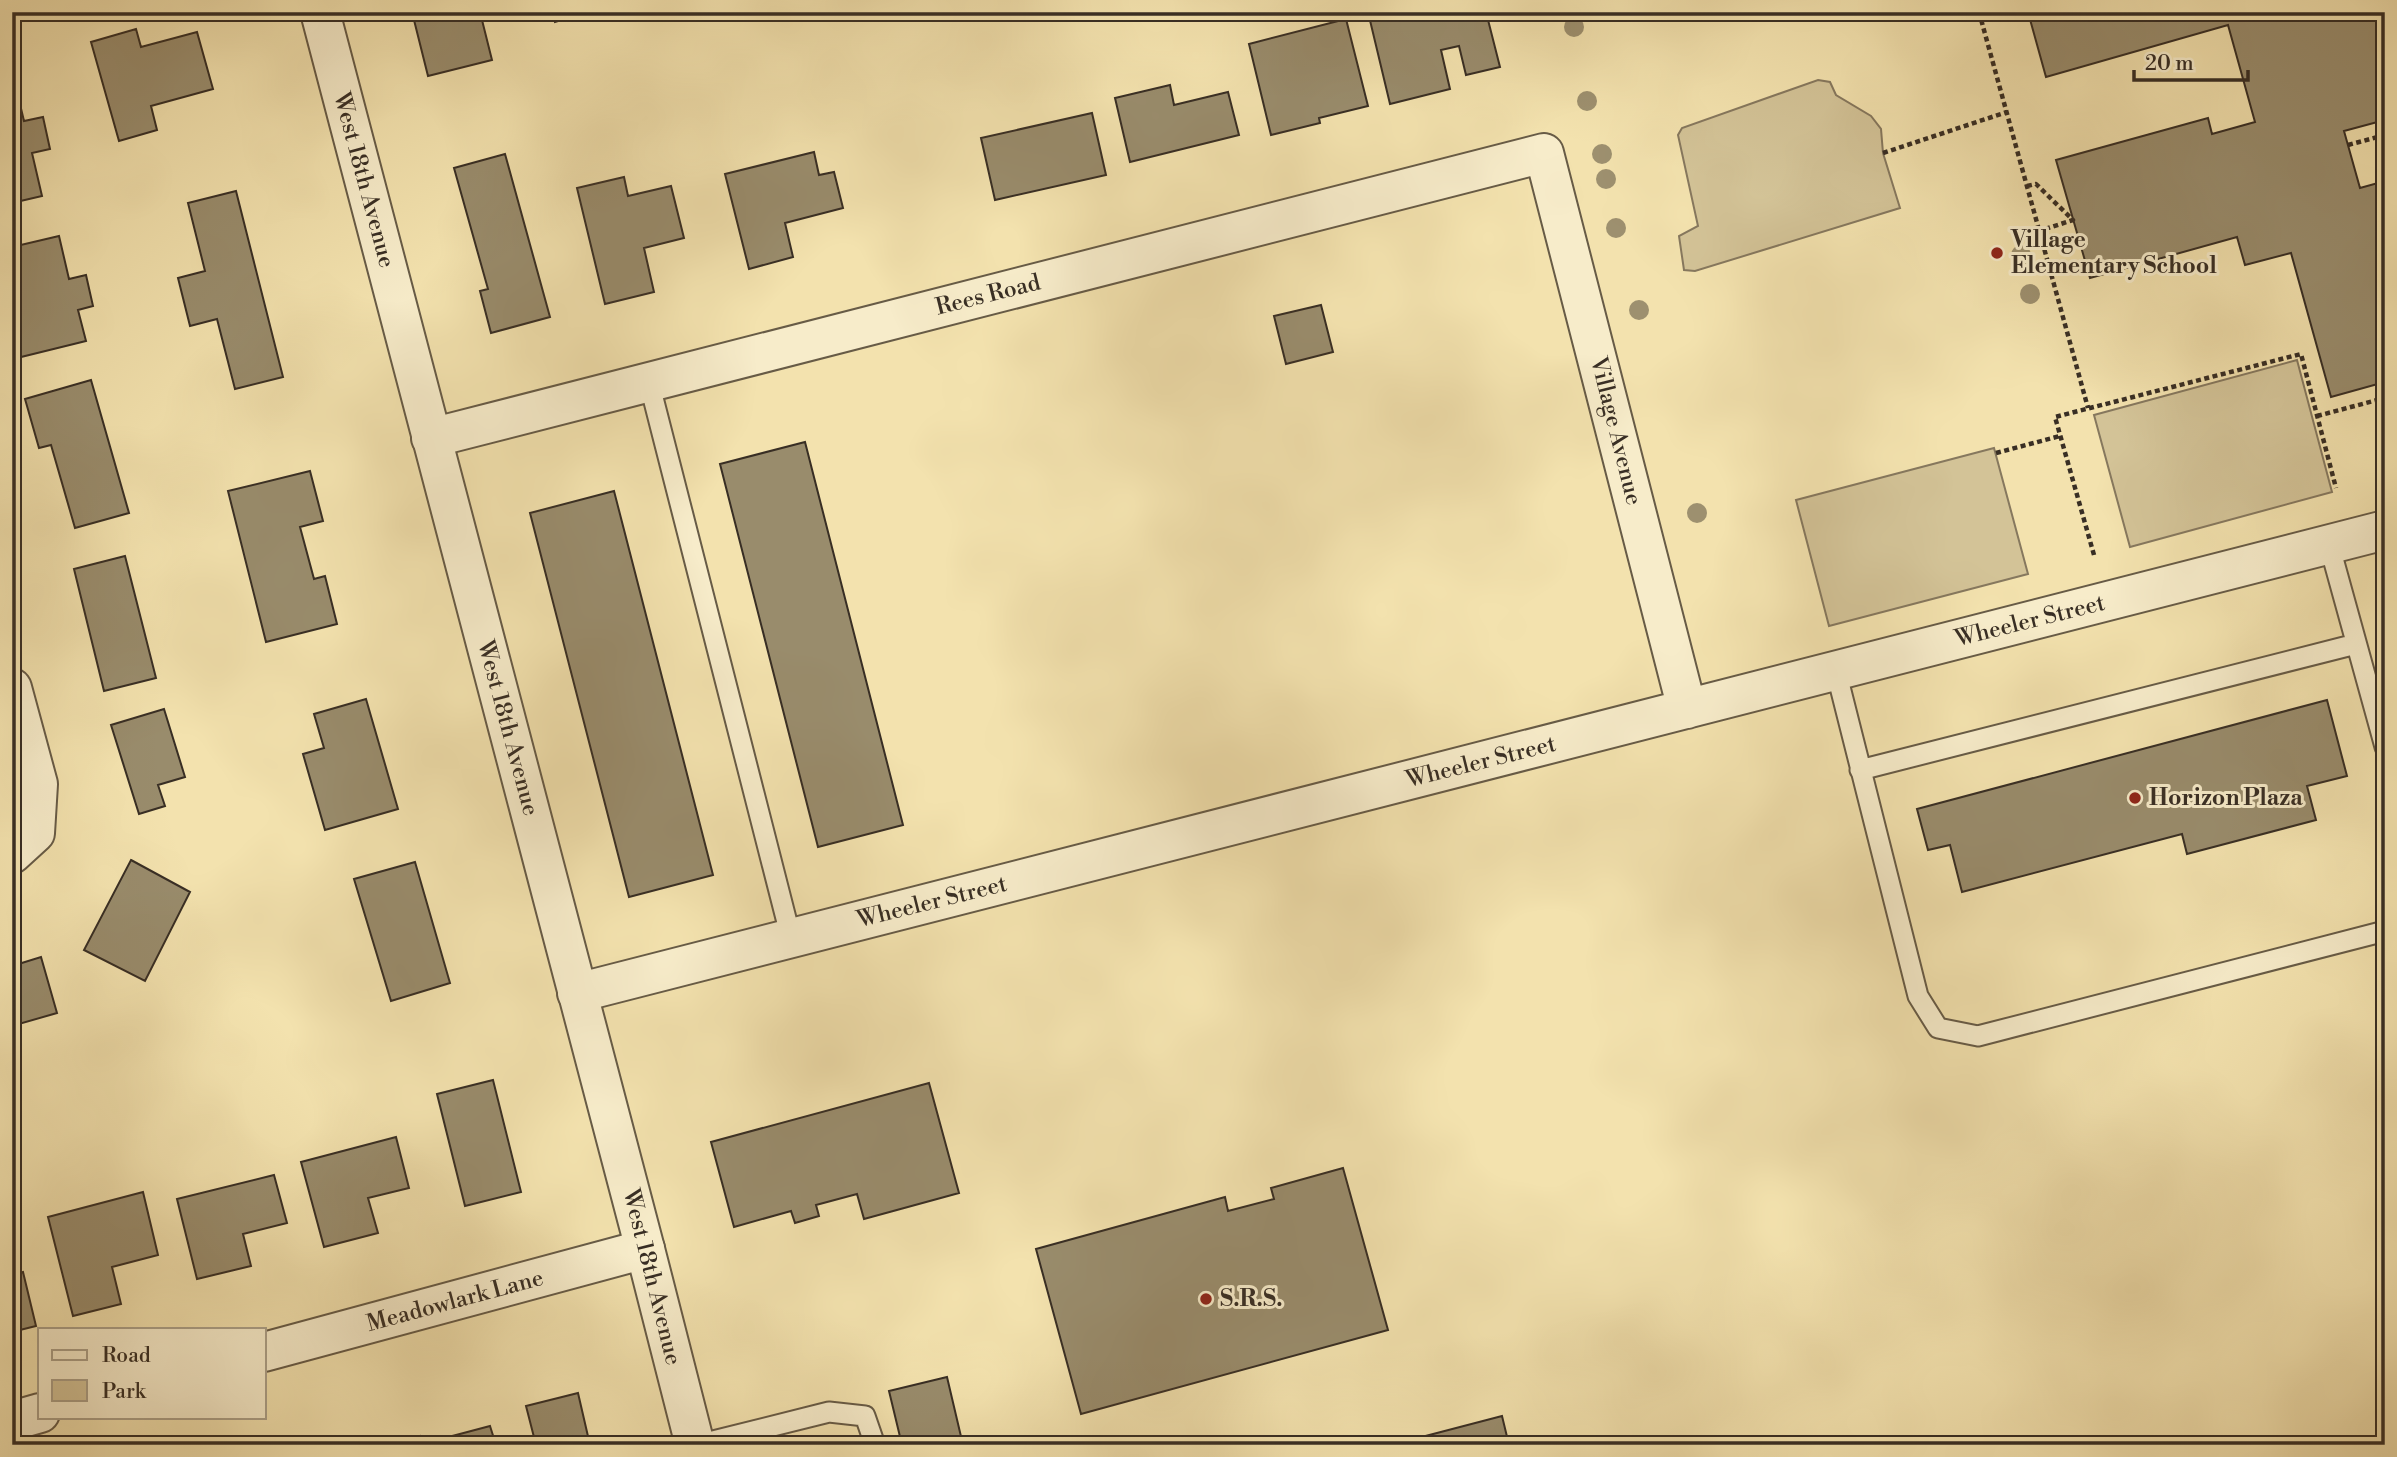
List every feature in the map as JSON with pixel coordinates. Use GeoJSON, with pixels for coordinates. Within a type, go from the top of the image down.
{"type":"FeatureCollection","features":[{"type":"Feature","properties":{"kind":"street","name":"West 18th Avenue"},"geometry":{"type":"LineString","coordinates":[[320,12],[696,1445]]}},
{"type":"Feature","properties":{"kind":"street","name":"Rees Road"},"geometry":{"type":"LineString","coordinates":[[431,438],[1544,153]]}},
{"type":"Feature","properties":{"kind":"street","name":"Village Avenue"},"geometry":{"type":"LineString","coordinates":[[1544,153],[1687,709]]}},
{"type":"Feature","properties":{"kind":"street","name":"Wheeler Street"},"geometry":{"type":"LineString","coordinates":[[577,993],[2385,530]]}},
{"type":"Feature","properties":{"kind":"street"},"geometry":{"type":"LineString","coordinates":[[12,688],[38,784],[34,833],[12,854]]}},
{"type":"Feature","properties":{"kind":"street","name":"Meadowlark Lane"},"geometry":{"type":"LineString","coordinates":[[266,1352],[645,1249]]}},
{"type":"Feature","properties":{"kind":"street"},"geometry":{"type":"LineString","coordinates":[[12,1421],[38,1414]]}},
{"type":"Feature","properties":{"kind":"lane"},"geometry":{"type":"LineString","coordinates":[[649,382],[791,938]]}},
{"type":"Feature","properties":{"kind":"lane"},"geometry":{"type":"LineString","coordinates":[[2329,544],[2385,747]]}},
{"type":"Feature","properties":{"kind":"lane"},"geometry":{"type":"LineString","coordinates":[[1860,770],[2356,643]]}},
{"type":"Feature","properties":{"kind":"lane"},"geometry":{"type":"LineString","coordinates":[[1836,671],[1917,996],[1938,1028],[1978,1036],[2385,931]]}},
{"type":"Feature","properties":{"kind":"lane"},"geometry":{"type":"LineString","coordinates":[[696,1445],[829,1412],[865,1416],[875,1445]]}},
{"type":"Feature","properties":{"kind":"path"},"geometry":{"type":"LineString","coordinates":[[1979,12],[2088,408]]}},
{"type":"Feature","properties":{"kind":"path"},"geometry":{"type":"LineString","coordinates":[[1883,153],[2007,113]]}},
{"type":"Feature","properties":{"kind":"path"},"geometry":{"type":"LineString","coordinates":[[2348,145],[2385,135]]}},
{"type":"Feature","properties":{"kind":"path"},"geometry":{"type":"LineString","coordinates":[[2027,186],[2036,184],[2073,219],[2039,231]]}},
{"type":"Feature","properties":{"kind":"path"},"geometry":{"type":"LineString","coordinates":[[2094,555],[2055,417],[2301,354],[2336,488]]}},
{"type":"Feature","properties":{"kind":"path"},"geometry":{"type":"LineString","coordinates":[[2317,416],[2385,398]]}},
{"type":"Feature","properties":{"kind":"path"},"geometry":{"type":"LineString","coordinates":[[1996,453],[2060,436]]}},
{"type":"Feature","properties":{"kind":"green space"},"geometry":{"type":"Polygon","coordinates":[[[1818,80],[1830,82],[1836,95],[1871,116],[1881,129],[1883,153],[1900,208],[1695,271],[1684,270],[1679,236],[1698,226],[1678,135],[1682,128],[1818,80]]]}},
{"type":"Feature","properties":{"kind":"green space"},"geometry":{"type":"Polygon","coordinates":[[[2297,360],[2332,492],[2130,547],[2094,415],[2297,360]]]}},
{"type":"Feature","properties":{"kind":"green space"},"geometry":{"type":"Polygon","coordinates":[[[1994,448],[2028,574],[1829,626],[1796,500],[1994,448]]]}},
{"type":"Feature","properties":{"kind":"building"},"geometry":{"type":"Polygon","coordinates":[[[412,12],[480,12],[492,60],[428,76],[412,12]]]}},
{"type":"Feature","properties":{"kind":"building"},"geometry":{"type":"Polygon","coordinates":[[[553,12],[588,12],[555,22],[553,12]]]}},
{"type":"Feature","properties":{"kind":"building"},"geometry":{"type":"Polygon","coordinates":[[[1368,12],[1486,12],[1500,67],[1466,75],[1459,46],[1441,50],[1450,89],[1390,104],[1368,12]]]}},
{"type":"Feature","properties":{"kind":"building"},"geometry":{"type":"Polygon","coordinates":[[[2028,12],[2385,12],[2385,120],[2344,131],[2360,188],[2385,181],[2385,382],[2331,397],[2291,253],[2245,265],[2237,237],[2090,278],[2056,160],[2208,118],[2212,134],[2255,122],[2228,25],[2046,77],[2028,12]]]}},
{"type":"Feature","properties":{"kind":"building"},"geometry":{"type":"Polygon","coordinates":[[[1346,19],[1368,106],[1319,118],[1320,123],[1271,135],[1249,44],[1346,19]]]}},
{"type":"Feature","properties":{"kind":"building"},"geometry":{"type":"Polygon","coordinates":[[[136,29],[141,47],[197,32],[213,89],[151,106],[157,130],[119,141],[91,42],[136,29]]]}},
{"type":"Feature","properties":{"kind":"building"},"geometry":{"type":"Polygon","coordinates":[[[12,71],[24,121],[43,117],[50,149],[32,153],[42,196],[12,203],[12,71]]]}},
{"type":"Feature","properties":{"kind":"building"},"geometry":{"type":"Polygon","coordinates":[[[1170,85],[1174,105],[1228,92],[1239,135],[1130,162],[1115,98],[1170,85]]]}},
{"type":"Feature","properties":{"kind":"building"},"geometry":{"type":"Polygon","coordinates":[[[1092,113],[1106,175],[995,200],[981,138],[1092,113]]]}},
{"type":"Feature","properties":{"kind":"building"},"geometry":{"type":"Polygon","coordinates":[[[814,152],[819,175],[834,172],[843,208],[785,223],[793,257],[749,269],[725,174],[814,152]]]}},
{"type":"Feature","properties":{"kind":"building"},"geometry":{"type":"Polygon","coordinates":[[[505,154],[550,317],[491,333],[480,291],[488,289],[454,168],[505,154]]]}},
{"type":"Feature","properties":{"kind":"building"},"geometry":{"type":"Polygon","coordinates":[[[624,177],[628,196],[671,186],[684,238],[644,248],[654,292],[605,304],[577,188],[624,177]]]}},
{"type":"Feature","properties":{"kind":"building"},"geometry":{"type":"Polygon","coordinates":[[[236,191],[283,377],[235,389],[217,319],[190,326],[178,278],[205,271],[188,203],[236,191]]]}},
{"type":"Feature","properties":{"kind":"building"},"geometry":{"type":"Polygon","coordinates":[[[59,236],[69,279],[86,275],[93,306],[78,310],[86,341],[17,358],[12,339],[12,316],[19,315],[12,285],[12,247],[59,236]]]}},
{"type":"Feature","properties":{"kind":"building"},"geometry":{"type":"Polygon","coordinates":[[[1321,305],[1333,352],[1286,364],[1274,316],[1321,305]]]}},
{"type":"Feature","properties":{"kind":"building"},"geometry":{"type":"Polygon","coordinates":[[[91,380],[129,513],[75,528],[51,445],[39,448],[25,399],[91,380]]]}},
{"type":"Feature","properties":{"kind":"building"},"geometry":{"type":"Polygon","coordinates":[[[805,442],[903,825],[818,847],[720,464],[805,442]]]}},
{"type":"Feature","properties":{"kind":"building"},"geometry":{"type":"Polygon","coordinates":[[[310,471],[323,521],[300,527],[314,579],[325,576],[337,624],[266,642],[228,491],[310,471]]]}},
{"type":"Feature","properties":{"kind":"building"},"geometry":{"type":"Polygon","coordinates":[[[614,491],[713,875],[629,897],[530,513],[614,491]]]}},
{"type":"Feature","properties":{"kind":"building"},"geometry":{"type":"Polygon","coordinates":[[[125,556],[156,678],[104,691],[74,569],[125,556]]]}},
{"type":"Feature","properties":{"kind":"building"},"geometry":{"type":"Polygon","coordinates":[[[366,699],[398,809],[325,830],[303,754],[324,748],[314,714],[366,699]]]}},
{"type":"Feature","properties":{"kind":"building","name":"Horizon Plaza"},"geometry":{"type":"Polygon","coordinates":[[[2327,700],[2347,776],[2307,786],[2316,820],[2187,854],[2182,834],[1962,892],[1950,845],[1928,850],[1917,809],[2327,700]]]}},
{"type":"Feature","properties":{"kind":"building"},"geometry":{"type":"Polygon","coordinates":[[[164,709],[185,777],[158,785],[165,806],[139,814],[111,725],[164,709]]]}},
{"type":"Feature","properties":{"kind":"building"},"geometry":{"type":"Polygon","coordinates":[[[131,860],[190,892],[145,981],[84,950],[131,860]]]}},
{"type":"Feature","properties":{"kind":"building"},"geometry":{"type":"Polygon","coordinates":[[[415,862],[450,983],[391,1001],[354,879],[415,862]]]}},
{"type":"Feature","properties":{"kind":"building"},"geometry":{"type":"Polygon","coordinates":[[[41,957],[57,1013],[12,1026],[12,966],[41,957]]]}},
{"type":"Feature","properties":{"kind":"building"},"geometry":{"type":"Polygon","coordinates":[[[493,1080],[521,1192],[465,1206],[437,1094],[493,1080]]]}},
{"type":"Feature","properties":{"kind":"building"},"geometry":{"type":"Polygon","coordinates":[[[929,1083],[959,1193],[864,1219],[857,1194],[816,1205],[819,1216],[795,1223],[791,1211],[734,1227],[711,1142],[929,1083]]]}},
{"type":"Feature","properties":{"kind":"building"},"geometry":{"type":"Polygon","coordinates":[[[396,1137],[409,1188],[368,1198],[378,1233],[324,1247],[301,1162],[396,1137]]]}},
{"type":"Feature","properties":{"kind":"building"},"geometry":{"type":"Polygon","coordinates":[[[1343,1168],[1388,1330],[1081,1414],[1036,1249],[1225,1197],[1228,1211],[1274,1199],[1271,1188],[1343,1168]]]}},
{"type":"Feature","properties":{"kind":"building"},"geometry":{"type":"Polygon","coordinates":[[[274,1175],[287,1223],[243,1234],[251,1266],[197,1279],[177,1199],[274,1175]]]}},
{"type":"Feature","properties":{"kind":"building"},"geometry":{"type":"Polygon","coordinates":[[[143,1192],[158,1255],[112,1267],[121,1304],[73,1316],[48,1217],[143,1192]]]}},
{"type":"Feature","properties":{"kind":"building"},"geometry":{"type":"Polygon","coordinates":[[[23,1272],[36,1326],[12,1332],[12,1275],[23,1272]]]}},
{"type":"Feature","properties":{"kind":"building"},"geometry":{"type":"Polygon","coordinates":[[[947,1377],[963,1445],[902,1445],[889,1391],[947,1377]]]}},
{"type":"Feature","properties":{"kind":"building"},"geometry":{"type":"Polygon","coordinates":[[[578,1393],[590,1445],[536,1445],[526,1406],[578,1393]]]}},
{"type":"Feature","properties":{"kind":"building"},"geometry":{"type":"Polygon","coordinates":[[[1502,1416],[1509,1445],[1391,1445],[1502,1416]]]}},
{"type":"Feature","properties":{"kind":"building"},"geometry":{"type":"Polygon","coordinates":[[[490,1426],[496,1445],[387,1445],[420,1436],[422,1444],[490,1426]]]}},
{"type":"Feature","properties":{"kind":"place","name":"Village Elementary School"},"geometry":{"type":"Point","coordinates":[1997,253]}},
{"type":"Feature","properties":{"kind":"place","name":"Horizon Plaza"},"geometry":{"type":"Point","coordinates":[2135,798]}},
{"type":"Feature","properties":{"kind":"place","name":"S.R.S."},"geometry":{"type":"Point","coordinates":[1206,1299]}}]}
